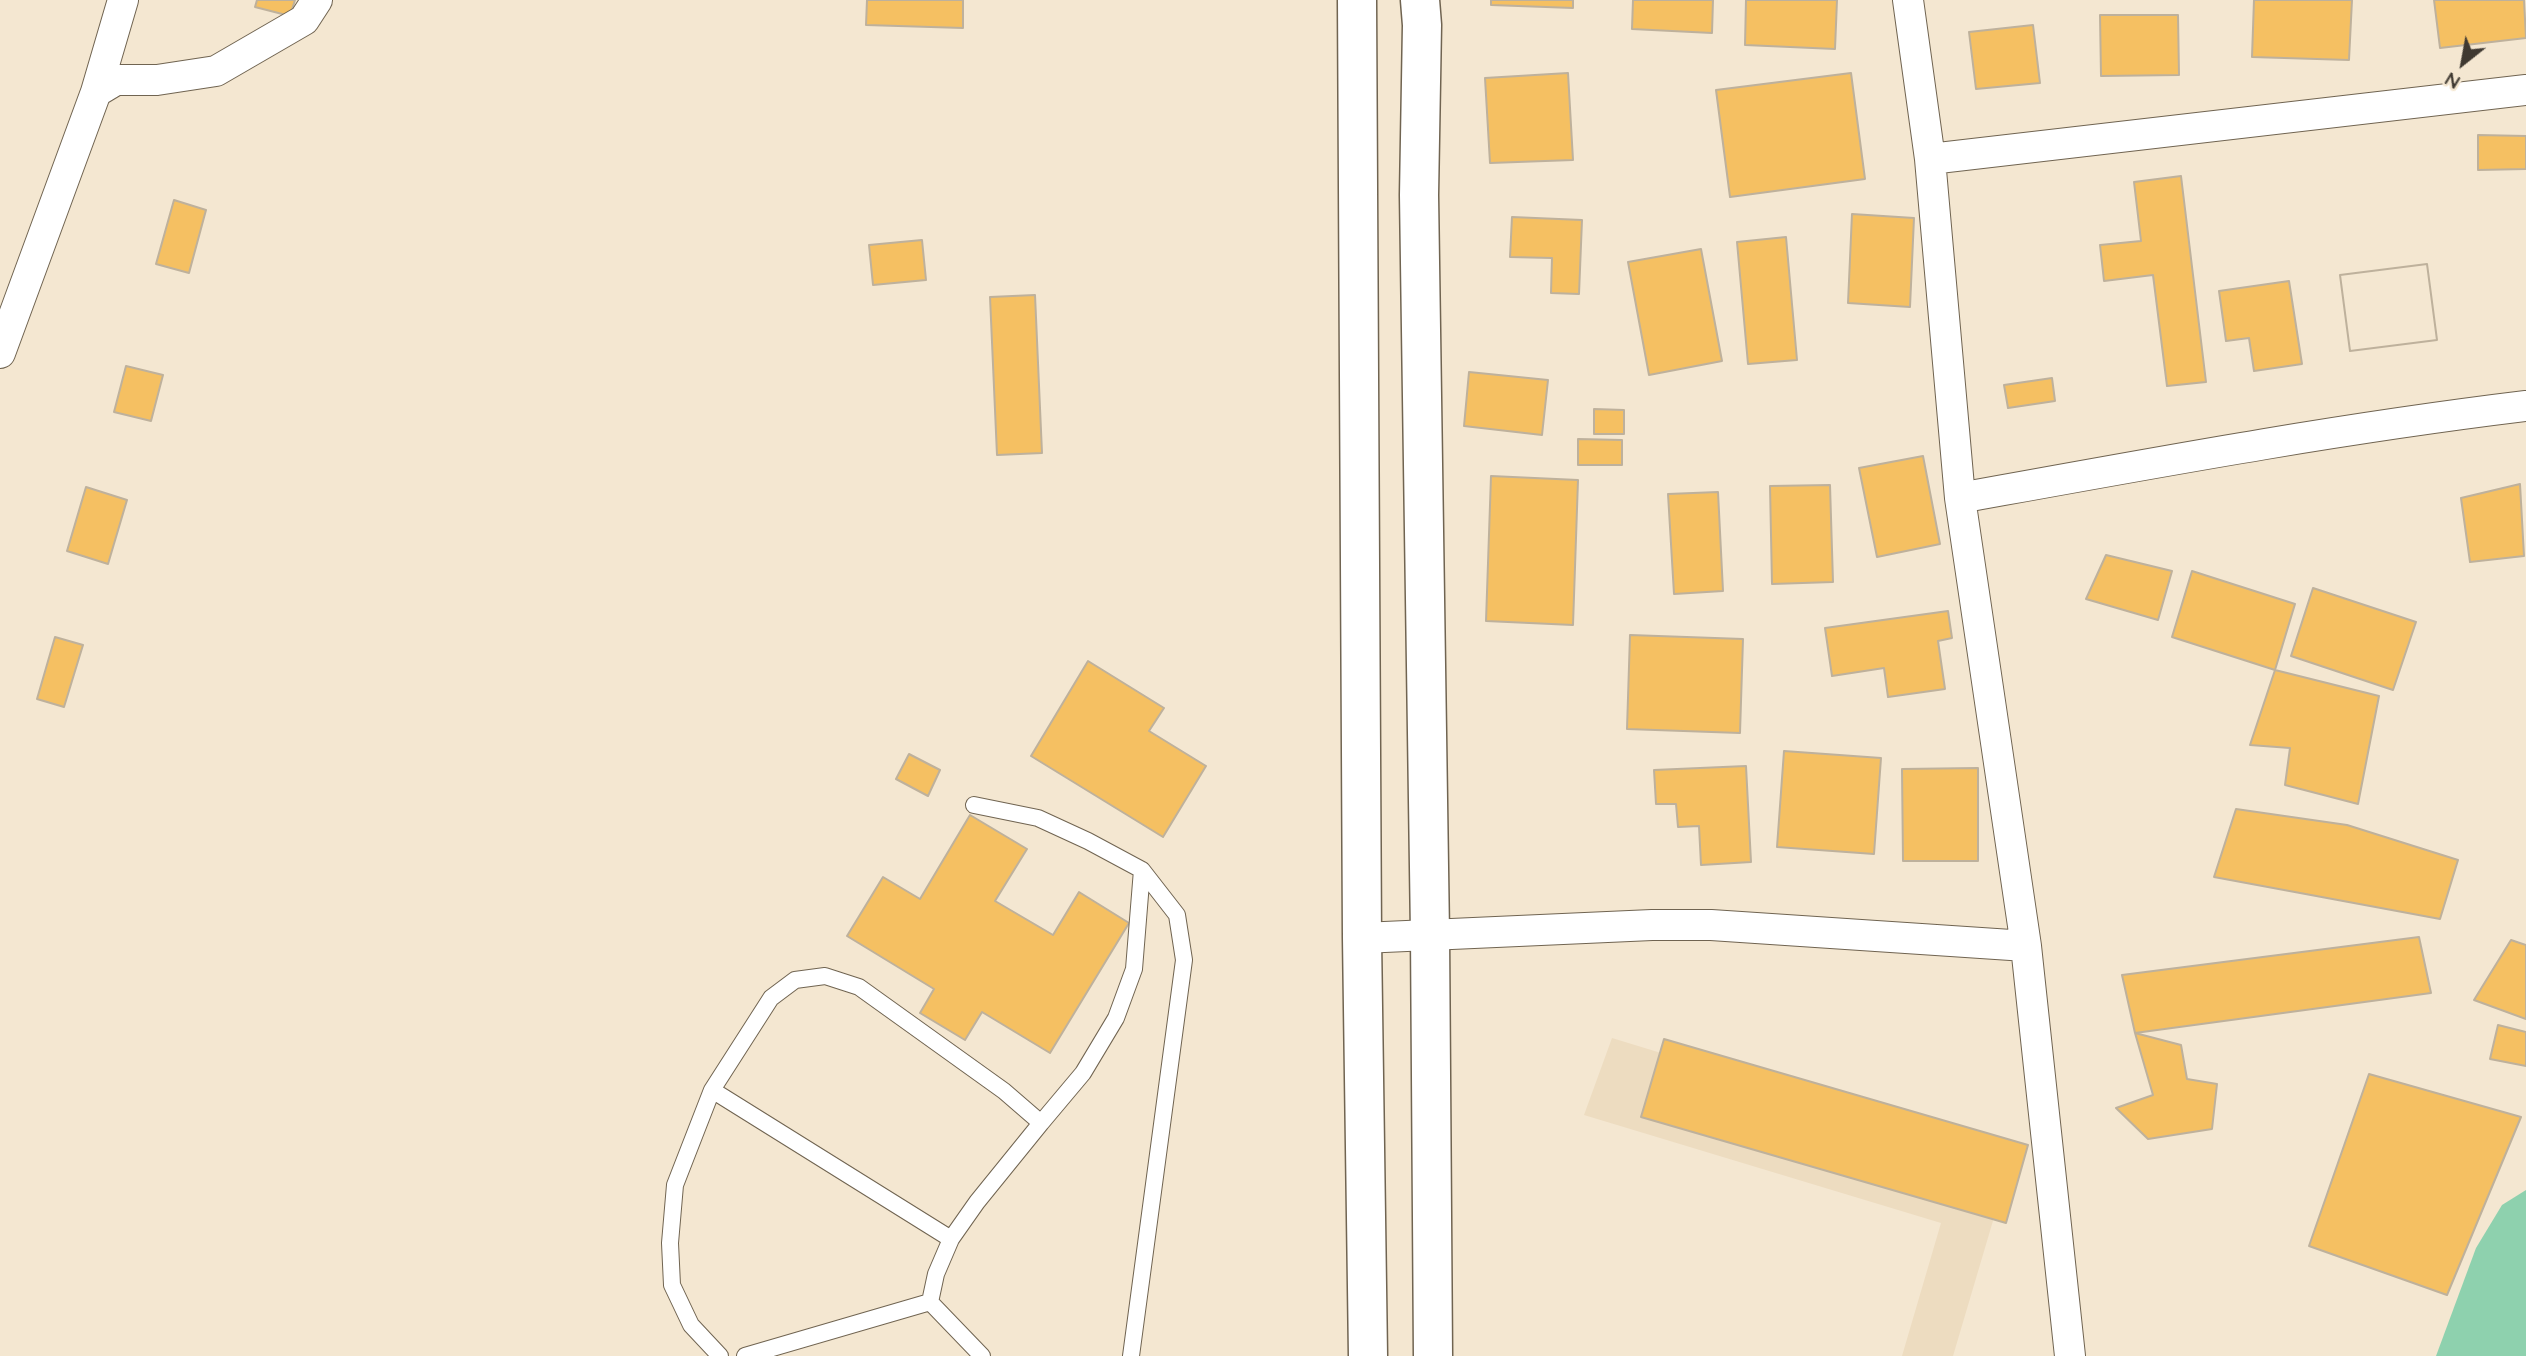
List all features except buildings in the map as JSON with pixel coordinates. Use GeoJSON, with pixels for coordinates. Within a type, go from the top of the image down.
{"type":"FeatureCollection","features":[{"type":"Feature","properties":{"kind":"street"},"geometry":{"type":"LineString","coordinates":[[0,353],[96,92],[123,0]]}},
{"type":"Feature","properties":{"kind":"street"},"geometry":{"type":"LineString","coordinates":[[96,92],[116,80],[157,80],[216,71],[304,20],[317,0]]}},
{"type":"Feature","properties":{"kind":"street"},"geometry":{"type":"LineString","coordinates":[[1357,0],[1362,938],[1368,1356]]}},
{"type":"Feature","properties":{"kind":"street"},"geometry":{"type":"LineString","coordinates":[[1420,0],[1422,25],[1419,195],[1433,1356]]}},
{"type":"Feature","properties":{"kind":"street"},"geometry":{"type":"LineString","coordinates":[[1908,0],[1930,159],[1960,498],[2026,946],[2070,1356]]}},
{"type":"Feature","properties":{"kind":"street"},"geometry":{"type":"LineString","coordinates":[[1930,159],[2526,90]]}},
{"type":"Feature","properties":{"kind":"street"},"geometry":{"type":"LineString","coordinates":[[1357,192],[1419,195]]}},
{"type":"Feature","properties":{"kind":"street"},"geometry":{"type":"LineString","coordinates":[[1960,498],[2206,453],[2526,406]]}},
{"type":"Feature","properties":{"kind":"street"},"geometry":{"type":"LineString","coordinates":[[1362,938],[1652,925],[1711,925],[2026,946]]}},
{"type":"Feature","properties":{"kind":"lane"},"geometry":{"type":"LineString","coordinates":[[974,805],[1038,818],[1142,870],[1177,915],[1184,960],[1132,1356]]}},
{"type":"Feature","properties":{"kind":"lane"},"geometry":{"type":"LineString","coordinates":[[930,1302],[936,1274],[951,1239],[977,1202],[1083,1073],[1116,1018],[1134,969],[1142,870]]}},
{"type":"Feature","properties":{"kind":"lane"},"geometry":{"type":"LineString","coordinates":[[720,1356],[691,1325],[672,1285],[670,1243],[675,1185],[712,1090],[771,998],[795,980],[825,976],[859,987],[1004,1091],[1041,1123]]}},
{"type":"Feature","properties":{"kind":"lane"},"geometry":{"type":"LineString","coordinates":[[712,1090],[951,1239]]}},
{"type":"Feature","properties":{"kind":"lane"},"geometry":{"type":"LineString","coordinates":[[746,1356],[930,1302]]}},
{"type":"Feature","properties":{"kind":"lane"},"geometry":{"type":"LineString","coordinates":[[930,1302],[982,1356]]}},
{"type":"Feature","properties":{"kind":"shaded area"},"geometry":{"type":"Polygon","coordinates":[[[1612,1038],[2011,1160],[1953,1356],[1902,1356],[1941,1223],[1584,1115],[1612,1038]]]}},
{"type":"Feature","properties":{"kind":"green space"},"geometry":{"type":"Polygon","coordinates":[[[2526,1190],[2526,1356],[2436,1356],[2476,1248],[2502,1205],[2526,1190]]]}}]}
